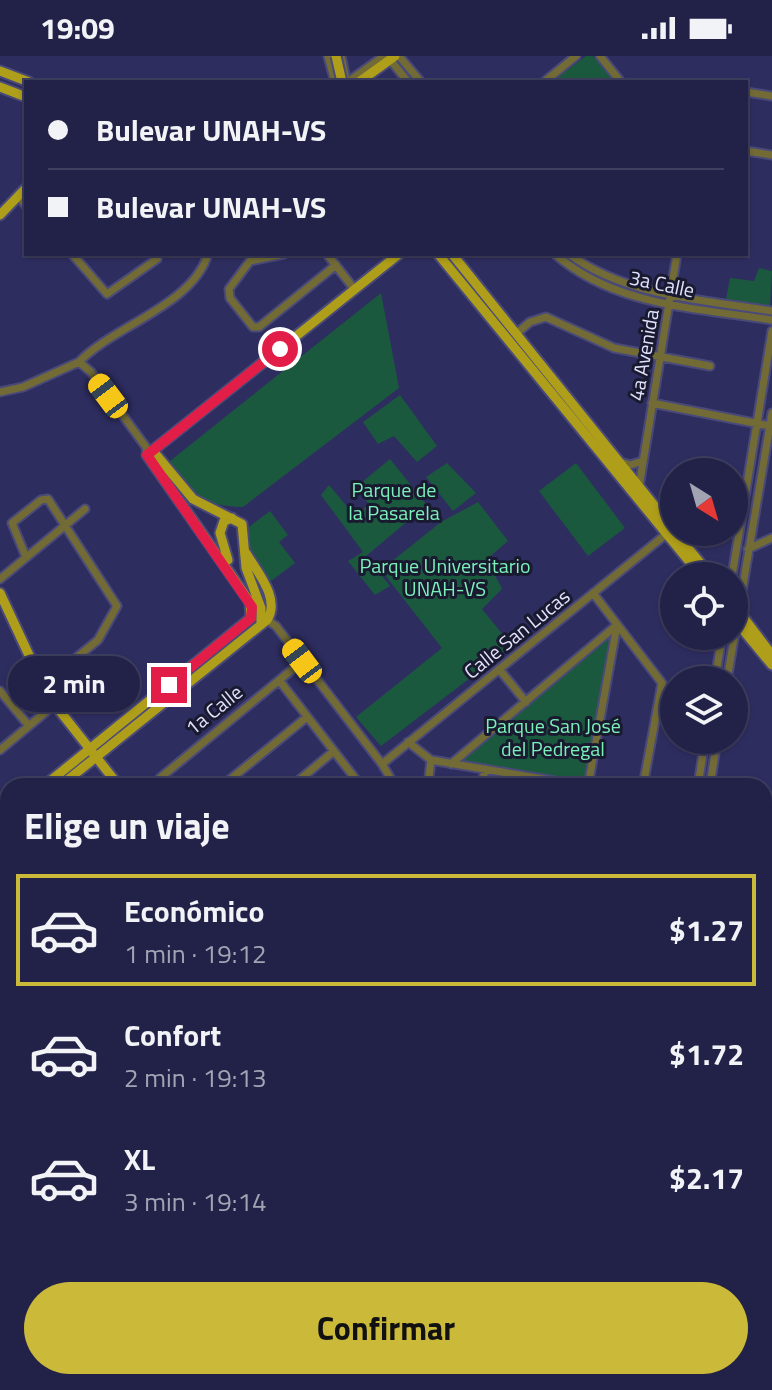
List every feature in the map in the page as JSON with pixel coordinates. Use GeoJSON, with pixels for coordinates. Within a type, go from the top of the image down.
{"type":"FeatureCollection","features":[{"type":"Feature","properties":{"kind":"main road"},"geometry":{"type":"LineString","coordinates":[[338,56],[343,80]]}},
{"type":"Feature","properties":{"kind":"main road"},"geometry":{"type":"LineString","coordinates":[[362,80],[397,57]]}},
{"type":"Feature","properties":{"kind":"main road"},"geometry":{"type":"LineString","coordinates":[[0,71],[24,80]]}},
{"type":"Feature","properties":{"kind":"main road"},"geometry":{"type":"LineString","coordinates":[[0,87],[24,96]]}},
{"type":"Feature","properties":{"kind":"main road"},"geometry":{"type":"LineString","coordinates":[[0,215],[23,192]]}},
{"type":"Feature","properties":{"kind":"main road"},"geometry":{"type":"LineString","coordinates":[[321,320],[397,256]]}},
{"type":"Feature","properties":{"kind":"main road"},"geometry":{"type":"LineString","coordinates":[[151,453],[405,256]]}},
{"type":"Feature","properties":{"kind":"main road"},"geometry":{"type":"LineString","coordinates":[[445,256],[660,516]]}},
{"type":"Feature","properties":{"kind":"main road"},"geometry":{"type":"LineString","coordinates":[[445,256],[517,333],[660,515]]}},
{"type":"Feature","properties":{"kind":"main road"},"geometry":{"type":"LineString","coordinates":[[56,778],[268,624],[246,568],[243,526],[193,499],[151,453]]}},
{"type":"Feature","properties":{"kind":"main road"},"geometry":{"type":"LineString","coordinates":[[68,778],[251,618],[250,602],[151,453]]}},
{"type":"Feature","properties":{"kind":"main road"},"geometry":{"type":"LineString","coordinates":[[232,518],[224,521],[222,536],[232,575]]}},
{"type":"Feature","properties":{"kind":"main road"},"geometry":{"type":"LineString","coordinates":[[200,527],[235,542],[242,537]]}},
{"type":"Feature","properties":{"kind":"main road"},"geometry":{"type":"LineString","coordinates":[[685,546],[699,562]]}},
{"type":"Feature","properties":{"kind":"main road"},"geometry":{"type":"LineString","coordinates":[[0,593],[54,705],[113,778]]}},
{"type":"Feature","properties":{"kind":"main road"},"geometry":{"type":"LineString","coordinates":[[748,628],[772,655]]}},
{"type":"Feature","properties":{"kind":"main road"},"geometry":{"type":"LineString","coordinates":[[748,631],[772,665]]}},
{"type":"Feature","properties":{"kind":"street"},"geometry":{"type":"LineString","coordinates":[[328,56],[342,80]]}},
{"type":"Feature","properties":{"kind":"street"},"geometry":{"type":"LineString","coordinates":[[338,56],[343,65],[343,80]]}},
{"type":"Feature","properties":{"kind":"street"},"geometry":{"type":"LineString","coordinates":[[347,80],[384,56]]}},
{"type":"Feature","properties":{"kind":"street"},"geometry":{"type":"LineString","coordinates":[[546,80],[576,56]]}},
{"type":"Feature","properties":{"kind":"street"},"geometry":{"type":"LineString","coordinates":[[600,56],[619,80]]}},
{"type":"Feature","properties":{"kind":"street"},"geometry":{"type":"LineString","coordinates":[[368,80],[397,57]]}},
{"type":"Feature","properties":{"kind":"street"},"geometry":{"type":"LineString","coordinates":[[397,57],[407,80]]}},
{"type":"Feature","properties":{"kind":"street"},"geometry":{"type":"LineString","coordinates":[[397,57],[419,80]]}},
{"type":"Feature","properties":{"kind":"street"},"geometry":{"type":"LineString","coordinates":[[343,65],[363,72]]}},
{"type":"Feature","properties":{"kind":"street"},"geometry":{"type":"LineString","coordinates":[[748,92],[772,96]]}},
{"type":"Feature","properties":{"kind":"street"},"geometry":{"type":"LineString","coordinates":[[748,151],[772,155]]}},
{"type":"Feature","properties":{"kind":"street"},"geometry":{"type":"LineString","coordinates":[[77,256],[107,294],[157,259],[154,256]]}},
{"type":"Feature","properties":{"kind":"street"},"geometry":{"type":"LineString","coordinates":[[0,392],[23,387],[79,362],[188,288],[204,268],[207,256]]}},
{"type":"Feature","properties":{"kind":"street"},"geometry":{"type":"LineString","coordinates":[[276,256],[247,263],[229,289],[230,298],[253,327],[259,327],[336,265]]}},
{"type":"Feature","properties":{"kind":"street"},"geometry":{"type":"LineString","coordinates":[[329,256],[355,290]]}},
{"type":"Feature","properties":{"kind":"street","name":"3a Calle"},"geometry":{"type":"LineString","coordinates":[[558,256],[603,287],[669,304],[772,320]]}},
{"type":"Feature","properties":{"kind":"street","name":"3a Calle"},"geometry":{"type":"LineString","coordinates":[[573,256],[618,281],[671,294],[772,311]]}},
{"type":"Feature","properties":{"kind":"street","name":"4a Avenida"},"geometry":{"type":"LineString","coordinates":[[639,487],[677,256]]}},
{"type":"Feature","properties":{"kind":"street"},"geometry":{"type":"LineString","coordinates":[[517,333],[530,322],[546,317],[614,348],[710,366]]}},
{"type":"Feature","properties":{"kind":"street"},"geometry":{"type":"LineString","coordinates":[[734,562],[772,331]]}},
{"type":"Feature","properties":{"kind":"street"},"geometry":{"type":"LineString","coordinates":[[79,362],[151,453]]}},
{"type":"Feature","properties":{"kind":"street"},"geometry":{"type":"LineString","coordinates":[[652,403],[770,426]]}},
{"type":"Feature","properties":{"kind":"street"},"geometry":{"type":"LineString","coordinates":[[746,562],[772,413]]}},
{"type":"Feature","properties":{"kind":"street"},"geometry":{"type":"LineString","coordinates":[[620,462],[630,465],[643,461]]}},
{"type":"Feature","properties":{"kind":"street"},"geometry":{"type":"LineString","coordinates":[[26,557],[12,528],[15,519],[44,498],[114,599],[117,610],[98,640],[43,685]]}},
{"type":"Feature","properties":{"kind":"street"},"geometry":{"type":"LineString","coordinates":[[0,579],[85,509]]}},
{"type":"Feature","properties":{"kind":"street"},"geometry":{"type":"LineString","coordinates":[[748,549],[772,538]]}},
{"type":"Feature","properties":{"kind":"street","name":"Calle San Lucas"},"geometry":{"type":"LineString","coordinates":[[382,764],[660,540]]}},
{"type":"Feature","properties":{"kind":"street"},"geometry":{"type":"LineString","coordinates":[[593,593],[663,686],[645,778]]}},
{"type":"Feature","properties":{"kind":"street"},"geometry":{"type":"LineString","coordinates":[[268,624],[390,778]]}},
{"type":"Feature","properties":{"kind":"street"},"geometry":{"type":"LineString","coordinates":[[451,764],[617,625]]}},
{"type":"Feature","properties":{"kind":"street"},"geometry":{"type":"LineString","coordinates":[[588,778],[617,625]]}},
{"type":"Feature","properties":{"kind":"street","name":"1a Calle"},"geometry":{"type":"LineString","coordinates":[[165,778],[298,665]]}},
{"type":"Feature","properties":{"kind":"street"},"geometry":{"type":"LineString","coordinates":[[499,669],[526,702]]}},
{"type":"Feature","properties":{"kind":"street"},"geometry":{"type":"LineString","coordinates":[[279,680],[355,778]]}},
{"type":"Feature","properties":{"kind":"street"},"geometry":{"type":"LineString","coordinates":[[0,691],[29,726]]}},
{"type":"Feature","properties":{"kind":"street"},"geometry":{"type":"LineString","coordinates":[[0,750],[54,705]]}},
{"type":"Feature","properties":{"kind":"street"},"geometry":{"type":"LineString","coordinates":[[232,778],[307,717]]}},
{"type":"Feature","properties":{"kind":"street"},"geometry":{"type":"LineString","coordinates":[[408,742],[431,760],[521,778]]}},
{"type":"Feature","properties":{"kind":"street"},"geometry":{"type":"LineString","coordinates":[[302,778],[334,751]]}},
{"type":"Feature","properties":{"kind":"street"},"geometry":{"type":"LineString","coordinates":[[699,778],[703,754]]}},
{"type":"Feature","properties":{"kind":"street"},"geometry":{"type":"LineString","coordinates":[[711,778],[715,754]]}},
{"type":"Feature","properties":{"kind":"street"},"geometry":{"type":"LineString","coordinates":[[429,778],[431,760]]}},
{"type":"Feature","properties":{"kind":"street"},"geometry":{"type":"LineString","coordinates":[[483,778],[485,769]]}},
{"type":"Feature","properties":{"kind":"green space"},"geometry":{"type":"Polygon","coordinates":[[[586,56],[593,56],[613,80],[554,80],[586,56]]]}},
{"type":"Feature","properties":{"kind":"green space"},"geometry":{"type":"Polygon","coordinates":[[[759,268],[772,271],[770,306],[726,299],[730,278],[754,281],[759,268]]]}},
{"type":"Feature","properties":{"kind":"green space"},"geometry":{"type":"Polygon","coordinates":[[[381,293],[399,388],[243,507],[217,504],[198,496],[170,461],[381,293]]]}},
{"type":"Feature","properties":{"kind":"green space"},"geometry":{"type":"Polygon","coordinates":[[[400,395],[437,446],[417,462],[394,436],[378,444],[363,422],[400,395]]]}},
{"type":"Feature","properties":{"kind":"green space","name":"Parque de la Pasarela"},"geometry":{"type":"Polygon","coordinates":[[[390,459],[427,505],[366,556],[390,586],[375,595],[348,561],[363,552],[321,495],[329,485],[355,516],[369,504],[355,488],[390,459]]]}},
{"type":"Feature","properties":{"kind":"green space"},"geometry":{"type":"Polygon","coordinates":[[[447,463],[476,493],[453,511],[426,477],[447,463]]]}},
{"type":"Feature","properties":{"kind":"green space"},"geometry":{"type":"Polygon","coordinates":[[[576,463],[625,528],[588,556],[539,491],[576,463]]]}},
{"type":"Feature","properties":{"kind":"green space","name":"Parque Universitario UNAH-VS"},"geometry":{"type":"Polygon","coordinates":[[[478,502],[508,541],[487,559],[502,589],[482,609],[512,646],[381,746],[356,717],[442,648],[381,570],[441,522],[478,502]]]}},
{"type":"Feature","properties":{"kind":"green space"},"geometry":{"type":"Polygon","coordinates":[[[270,511],[288,535],[279,542],[295,563],[271,581],[237,536],[270,511]]]}},
{"type":"Feature","properties":{"kind":"green space","name":"Parque San José del Pedregal"},"geometry":{"type":"Polygon","coordinates":[[[616,633],[587,778],[545,778],[456,760],[616,633]]]}},
{"type":"Feature","properties":{"kind":"route"},"geometry":{"type":"LineString","coordinates":[[169,685],[251,618],[252,607],[200,527],[147,455],[280,349]]}}]}
